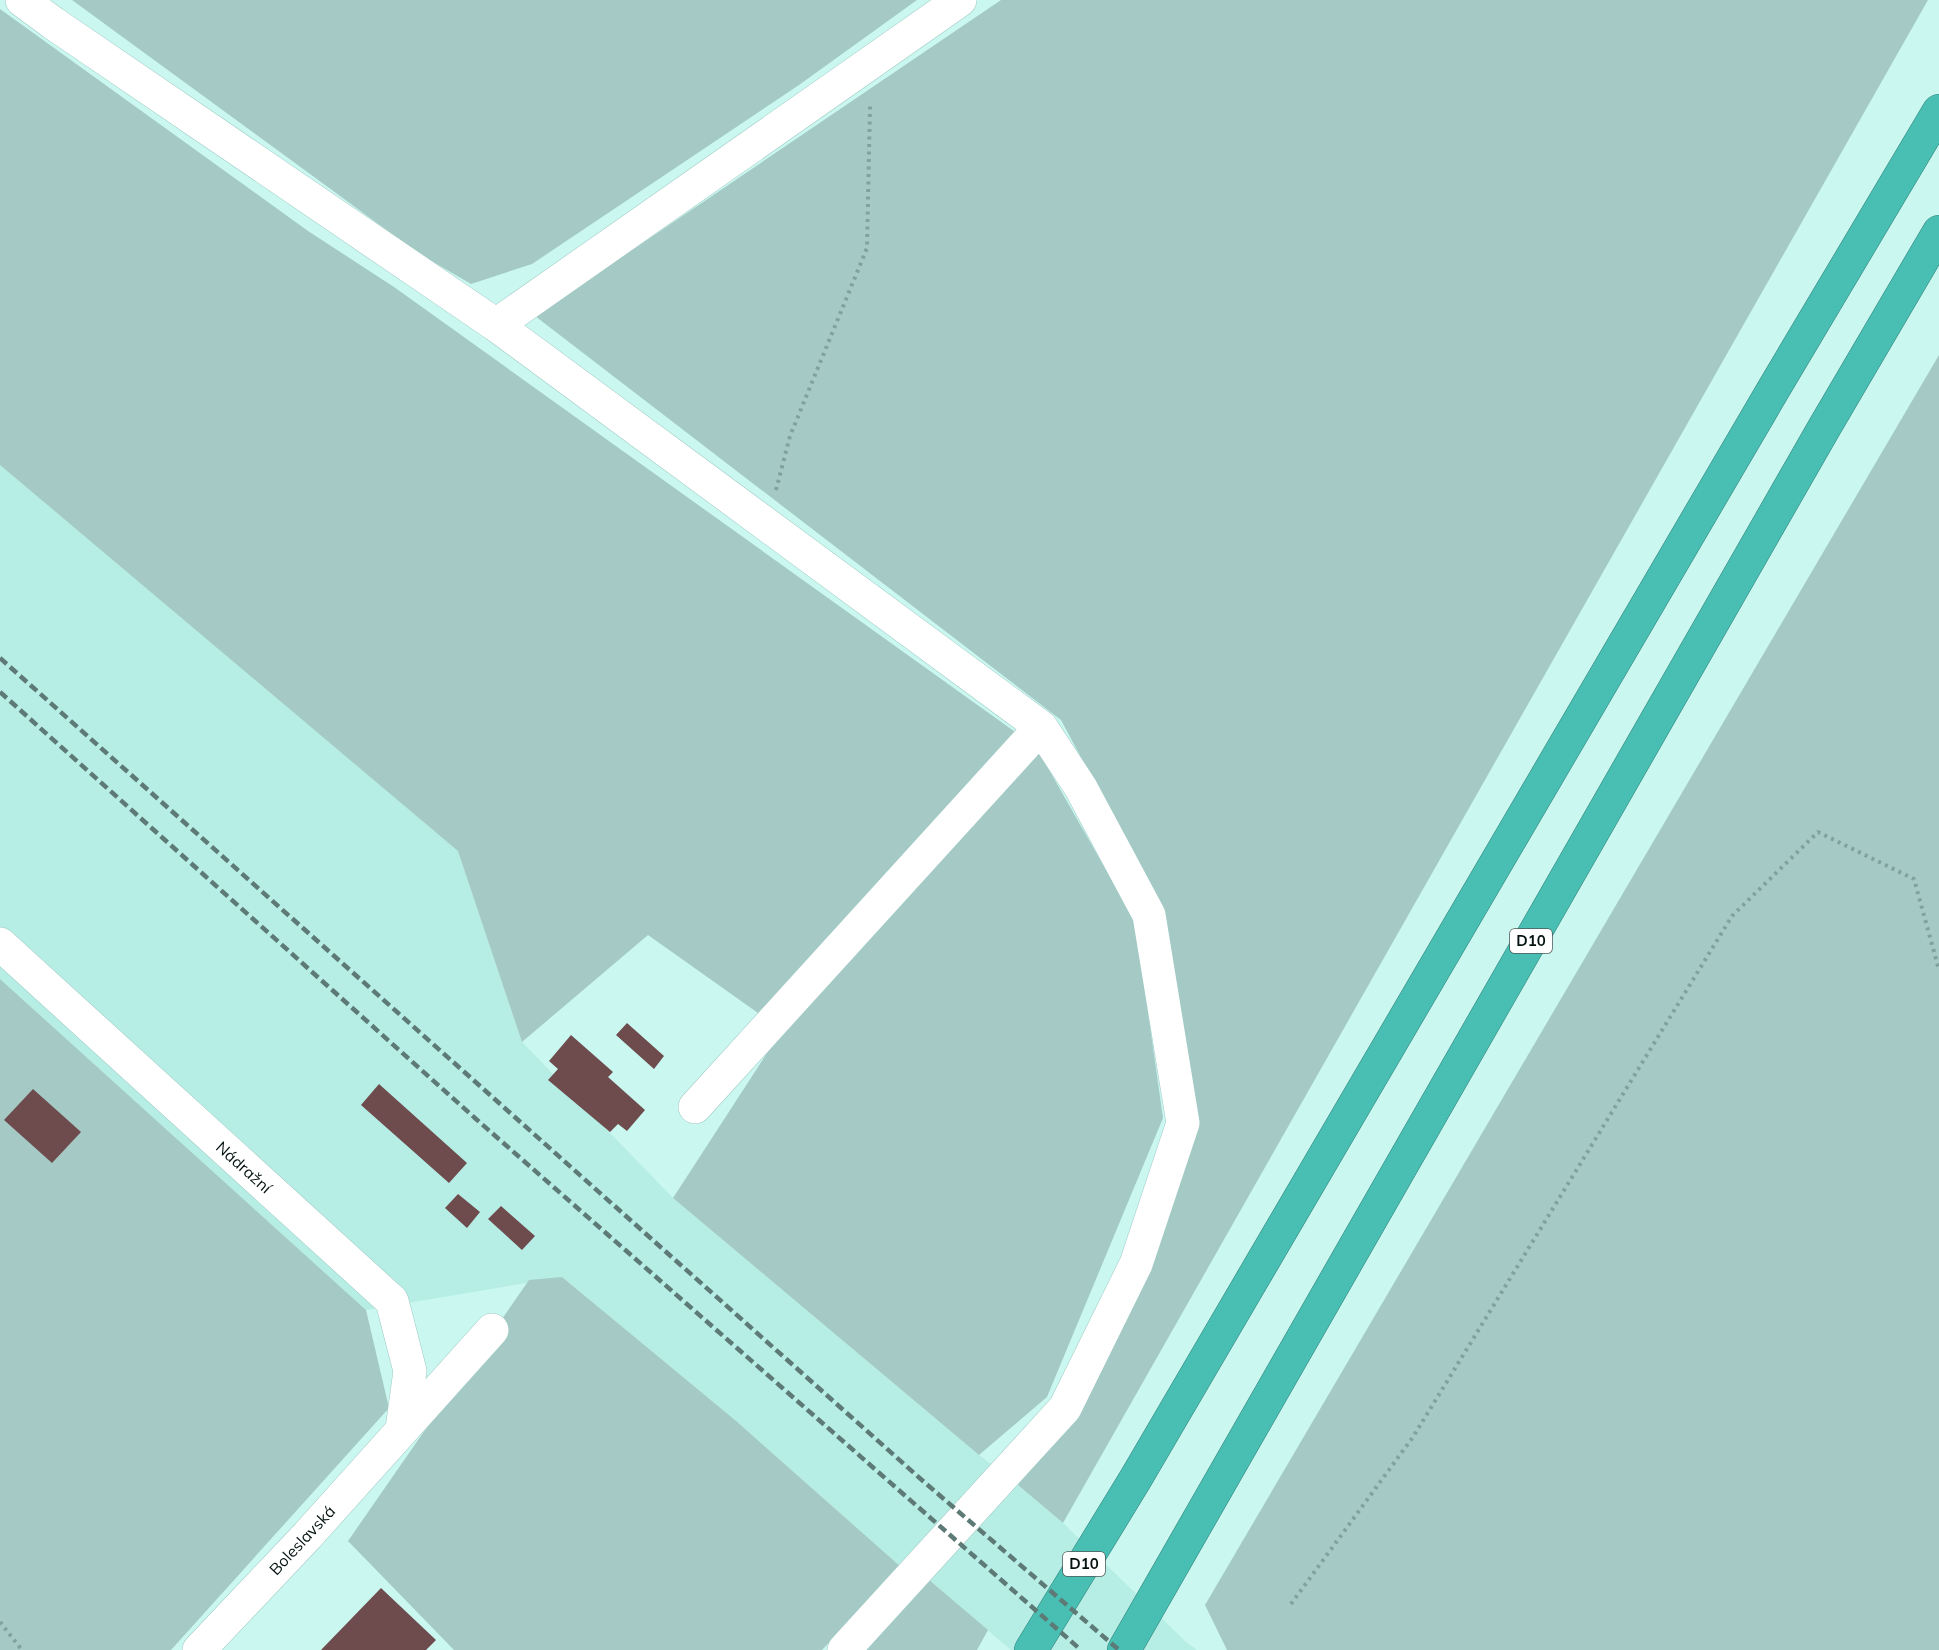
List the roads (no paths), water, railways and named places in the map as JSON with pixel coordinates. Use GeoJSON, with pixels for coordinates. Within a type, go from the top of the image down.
{"type":"FeatureCollection","features":[{"type":"Feature","properties":{"kind":"highway","name":"D10"},"geometry":{"type":"LineString","coordinates":[[1031,1650],[1136,1478],[1773,390],[1939,111]]}},
{"type":"Feature","properties":{"kind":"highway","name":"D10"},"geometry":{"type":"LineString","coordinates":[[1124,1650],[1824,428],[1939,232]]}},
{"type":"Feature","properties":{"kind":"street"},"geometry":{"type":"LineString","coordinates":[[21,0],[496,326],[1041,727],[1081,788],[1149,915],[1183,1123],[1136,1264],[1065,1408],[844,1650]]}},
{"type":"Feature","properties":{"kind":"street"},"geometry":{"type":"LineString","coordinates":[[496,326],[960,0]]}},
{"type":"Feature","properties":{"kind":"street"},"geometry":{"type":"LineString","coordinates":[[695,1107],[1041,727]]}},
{"type":"Feature","properties":{"kind":"street","name":"Nádražní"},"geometry":{"type":"LineString","coordinates":[[0,944],[392,1301],[410,1371],[402,1429]]}},
{"type":"Feature","properties":{"kind":"street","name":"Boleslavská"},"geometry":{"type":"LineString","coordinates":[[199,1650],[307,1536],[492,1330]]}},
{"type":"Feature","properties":{"kind":"railway"},"geometry":{"type":"LineString","coordinates":[[0,658],[923,1481],[1119,1650]]}},
{"type":"Feature","properties":{"kind":"railway"},"geometry":{"type":"LineString","coordinates":[[0,692],[476,1119],[1081,1650]]}}]}
